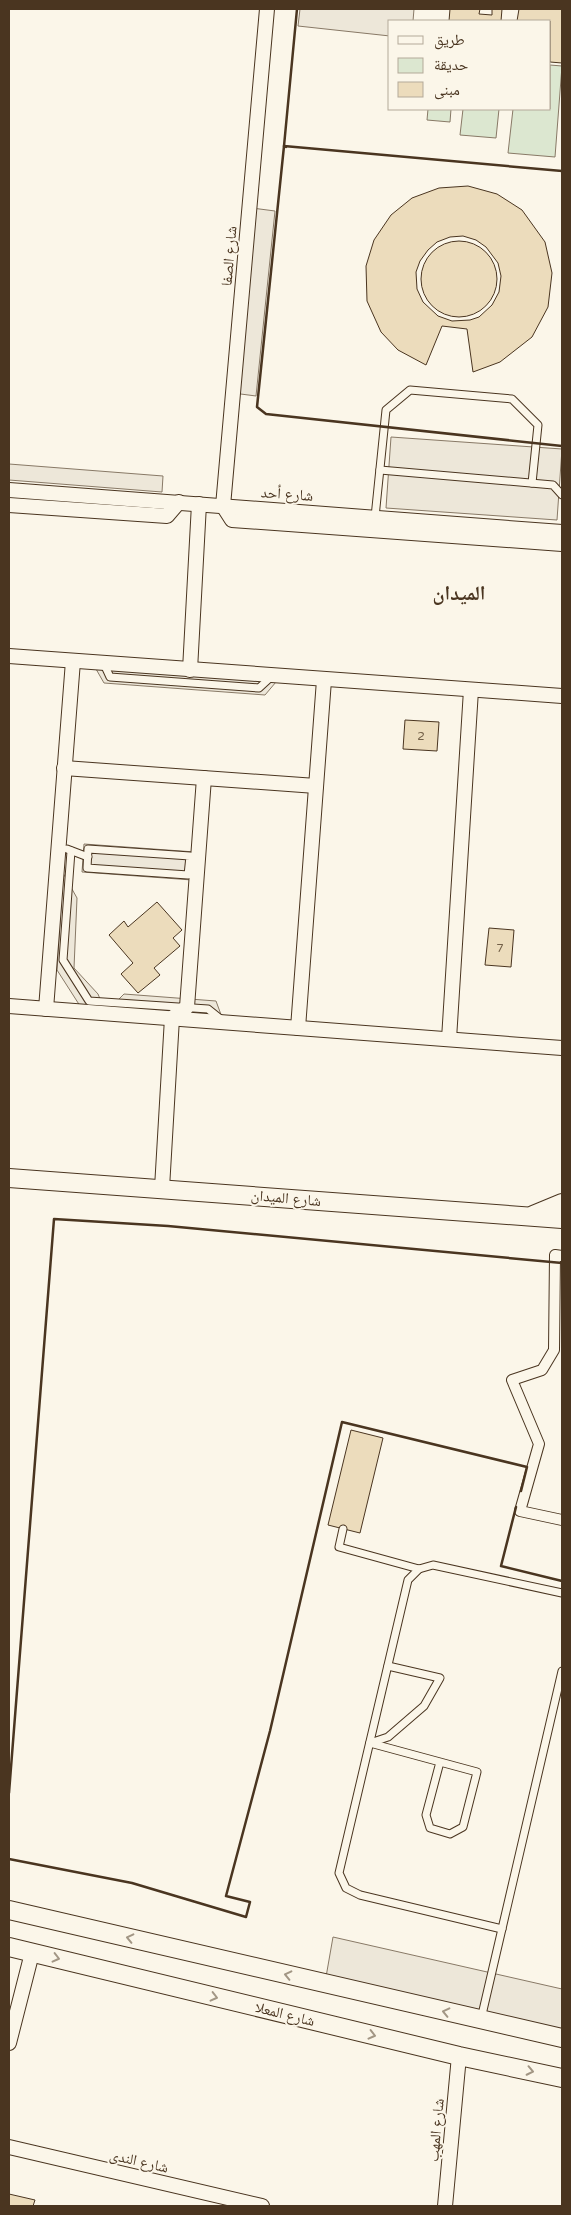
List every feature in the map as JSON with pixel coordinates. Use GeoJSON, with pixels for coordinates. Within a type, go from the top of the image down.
{"type":"FeatureCollection","features":[{"type":"Feature","properties":{"kind":"street","name":"شارع الصفا"},"geometry":{"type":"LineString","coordinates":[[223,506],[267,9]]}},
{"type":"Feature","properties":{"kind":"street","name":"شارع أحد"},"geometry":{"type":"LineString","coordinates":[[9,490],[562,532]]}},
{"type":"Feature","properties":{"kind":"street"},"geometry":{"type":"LineString","coordinates":[[9,505],[167,516],[180,502]]}},
{"type":"Feature","properties":{"kind":"street"},"geometry":{"type":"LineString","coordinates":[[190,670],[199,504]]}},
{"type":"Feature","properties":{"kind":"street"},"geometry":{"type":"LineString","coordinates":[[223,506],[232,520],[562,544]]}},
{"type":"Feature","properties":{"kind":"street"},"geometry":{"type":"LineString","coordinates":[[9,656],[562,696]]}},
{"type":"Feature","properties":{"kind":"street"},"geometry":{"type":"LineString","coordinates":[[46,1009],[73,661]]}},
{"type":"Feature","properties":{"kind":"street"},"geometry":{"type":"LineString","coordinates":[[298,1028],[324,680]]}},
{"type":"Feature","properties":{"kind":"street"},"geometry":{"type":"LineString","coordinates":[[449,1039],[471,690]]}},
{"type":"Feature","properties":{"kind":"street"},"geometry":{"type":"LineString","coordinates":[[64,768],[316,786]]}},
{"type":"Feature","properties":{"kind":"street"},"geometry":{"type":"LineString","coordinates":[[172,1018],[187,1007],[204,778]]}},
{"type":"Feature","properties":{"kind":"street"},"geometry":{"type":"LineString","coordinates":[[9,1006],[562,1048]]}},
{"type":"Feature","properties":{"kind":"street"},"geometry":{"type":"LineString","coordinates":[[162,1188],[172,1018]]}},
{"type":"Feature","properties":{"kind":"street","name":"شارع الميدان"},"geometry":{"type":"LineString","coordinates":[[9,1178],[562,1219]]}},
{"type":"Feature","properties":{"kind":"street"},"geometry":{"type":"LineString","coordinates":[[528,1217],[562,1203]]}},
{"type":"Feature","properties":{"kind":"street"},"geometry":{"type":"LineString","coordinates":[[562,1256],[555,1255],[554,1350],[542,1370],[512,1380],[539,1444],[520,1511],[562,1520]]}},
{"type":"Feature","properties":{"kind":"street"},"geometry":{"type":"LineString","coordinates":[[9,1910],[562,2038]]}},
{"type":"Feature","properties":{"kind":"street","name":"شارع المعلا"},"geometry":{"type":"LineString","coordinates":[[9,1947],[459,2056],[562,2078]]}},
{"type":"Feature","properties":{"kind":"street"},"geometry":{"type":"LineString","coordinates":[[9,2043],[32,1952]]}},
{"type":"Feature","properties":{"kind":"street","name":"شارع المهب"},"geometry":{"type":"LineString","coordinates":[[445,2206],[459,2056]]}},
{"type":"Feature","properties":{"kind":"street","name":"شارع الندى"},"geometry":{"type":"LineString","coordinates":[[9,2147],[262,2206]]}},
{"type":"Feature","properties":{"kind":"lane"},"geometry":{"type":"LineString","coordinates":[[375,517],[386,410],[410,390],[512,399],[538,425],[532,483]]}},
{"type":"Feature","properties":{"kind":"lane"},"geometry":{"type":"LineString","coordinates":[[380,470],[553,485],[562,495]]}},
{"type":"Feature","properties":{"kind":"lane"},"geometry":{"type":"LineString","coordinates":[[104,664],[110,677],[259,688],[273,676]]}},
{"type":"Feature","properties":{"kind":"lane"},"geometry":{"type":"LineString","coordinates":[[58,844],[88,858]]}},
{"type":"Feature","properties":{"kind":"lane"},"geometry":{"type":"LineString","coordinates":[[88,849],[190,856],[188,875],[87,868],[88,858],[88,849]]}},
{"type":"Feature","properties":{"kind":"lane"},"geometry":{"type":"LineString","coordinates":[[71,851],[62,960],[89,1000],[208,1008],[225,1022]]}},
{"type":"Feature","properties":{"kind":"lane"},"geometry":{"type":"LineString","coordinates":[[343,1528],[338,1546],[419,1569]]}},
{"type":"Feature","properties":{"kind":"lane"},"geometry":{"type":"LineString","coordinates":[[502,1929],[360,1895],[346,1888],[339,1873],[408,1580],[419,1569],[433,1565],[562,1592]]}},
{"type":"Feature","properties":{"kind":"lane"},"geometry":{"type":"LineString","coordinates":[[370,1743],[388,1737],[424,1706],[440,1678],[388,1666]]}},
{"type":"Feature","properties":{"kind":"lane"},"geometry":{"type":"LineString","coordinates":[[480,2020],[562,1671]]}},
{"type":"Feature","properties":{"kind":"lane"},"geometry":{"type":"LineString","coordinates":[[370,1743],[477,1772],[463,1827],[450,1834],[430,1828],[426,1815],[440,1762]]}},
{"type":"Feature","properties":{"kind":"green space"},"geometry":{"type":"Polygon","coordinates":[[[551,65],[562,66],[555,157],[508,153],[513,110],[551,110],[551,65]]]}},
{"type":"Feature","properties":{"kind":"green space"},"geometry":{"type":"Polygon","coordinates":[[[428,110],[451,110],[450,122],[427,120],[428,110]]]}},
{"type":"Feature","properties":{"kind":"green space"},"geometry":{"type":"Polygon","coordinates":[[[463,110],[499,110],[496,138],[460,135],[463,110]]]}},
{"type":"Feature","properties":{"kind":"shaded area"},"geometry":{"type":"Polygon","coordinates":[[[300,9],[414,9],[413,20],[388,20],[388,36],[298,26],[300,9]]]}},
{"type":"Feature","properties":{"kind":"shaded area"},"geometry":{"type":"Polygon","coordinates":[[[252,208],[275,211],[256,396],[233,393],[252,208]]]}},
{"type":"Feature","properties":{"kind":"shaded area"},"geometry":{"type":"Polygon","coordinates":[[[391,437],[562,449],[557,520],[386,508],[391,437]]]}},
{"type":"Feature","properties":{"kind":"shaded area"},"geometry":{"type":"Polygon","coordinates":[[[9,464],[163,476],[162,492],[9,480],[9,464]]]}},
{"type":"Feature","properties":{"kind":"shaded area"},"geometry":{"type":"Polygon","coordinates":[[[96,669],[276,682],[265,695],[104,683],[96,669]]]}},
{"type":"Feature","properties":{"kind":"shaded area"},"geometry":{"type":"Polygon","coordinates":[[[84,844],[195,852],[192,880],[82,872],[84,844]]]}},
{"type":"Feature","properties":{"kind":"shaded area"},"geometry":{"type":"Polygon","coordinates":[[[63,873],[77,898],[74,968],[98,994],[105,1011],[82,1009],[57,970],[63,873]]]}},
{"type":"Feature","properties":{"kind":"shaded area"},"geometry":{"type":"Polygon","coordinates":[[[124,994],[216,1001],[223,1020],[106,1012],[124,994]]]}},
{"type":"Feature","properties":{"kind":"shaded area"},"geometry":{"type":"Polygon","coordinates":[[[333,1937],[562,1989],[562,2033],[326,1977],[333,1937]]]}},
{"type":"Feature","properties":{"kind":"building"},"geometry":{"type":"Polygon","coordinates":[[[450,9],[480,9],[479,14],[492,15],[492,9],[502,9],[501,20],[449,20],[450,9]]]}},
{"type":"Feature","properties":{"kind":"building"},"geometry":{"type":"Polygon","coordinates":[[[519,9],[562,9],[562,63],[551,62],[551,20],[517,20],[519,9]]]}},
{"type":"Feature","properties":{"kind":"building"},"geometry":{"type":"Polygon","coordinates":[[[468,186],[497,194],[522,210],[545,242],[552,273],[548,307],[532,337],[500,362],[473,372],[467,329],[442,326],[426,365],[398,350],[381,332],[367,301],[366,266],[374,240],[391,215],[412,198],[439,188],[468,186]],[[463,236],[450,237],[437,242],[420,261],[416,272],[417,289],[423,302],[438,316],[452,321],[470,320],[479,317],[492,305],[499,292],[501,276],[498,263],[486,247],[476,240],[463,236]]]}},
{"type":"Feature","properties":{"kind":"building"},"geometry":{"type":"Polygon","coordinates":[[[459,241],[474,244],[486,252],[494,264],[497,279],[494,294],[486,306],[474,314],[459,317],[444,314],[432,306],[424,294],[421,279],[424,264],[432,252],[444,244],[459,241]]]}},
{"type":"Feature","properties":{"kind":"building"},"geometry":{"type":"Polygon","coordinates":[[[405,720],[439,722],[437,751],[403,749],[405,720]]]}},
{"type":"Feature","properties":{"kind":"building"},"geometry":{"type":"Polygon","coordinates":[[[157,902],[182,930],[173,938],[180,946],[154,968],[160,975],[138,993],[121,974],[133,963],[109,935],[124,921],[128,927],[157,902]]]}},
{"type":"Feature","properties":{"kind":"building"},"geometry":{"type":"Polygon","coordinates":[[[489,928],[514,930],[511,967],[485,965],[489,928]]]}},
{"type":"Feature","properties":{"kind":"building"},"geometry":{"type":"Polygon","coordinates":[[[351,1430],[383,1438],[360,1533],[328,1525],[351,1430]]]}},
{"type":"Feature","properties":{"kind":"building"},"geometry":{"type":"Polygon","coordinates":[[[9,2194],[35,2200],[33,2206],[9,2206],[9,2194]]]}},
{"type":"Feature","properties":{"kind":"wall"},"geometry":{"type":"LineString","coordinates":[[286,147],[284,146],[297,9]]}},
{"type":"Feature","properties":{"kind":"wall"},"geometry":{"type":"LineString","coordinates":[[562,171],[284,146],[257,407],[266,414],[562,446]]}},
{"type":"Feature","properties":{"kind":"wall"},"geometry":{"type":"LineString","coordinates":[[9,1793],[54,1219],[168,1226],[562,1263]]}},
{"type":"Feature","properties":{"kind":"wall"},"geometry":{"type":"LineString","coordinates":[[9,1859],[132,1883],[246,1917],[250,1902],[226,1896],[270,1731],[342,1422],[527,1467],[521,1491]]}},
{"type":"Feature","properties":{"kind":"wall"},"geometry":{"type":"LineString","coordinates":[[516,1507],[501,1566],[562,1581]]}},
{"type":"Feature","properties":{"kind":"district","name":"الميدان"},"geometry":{"type":"Point","coordinates":[459,594]}}]}
